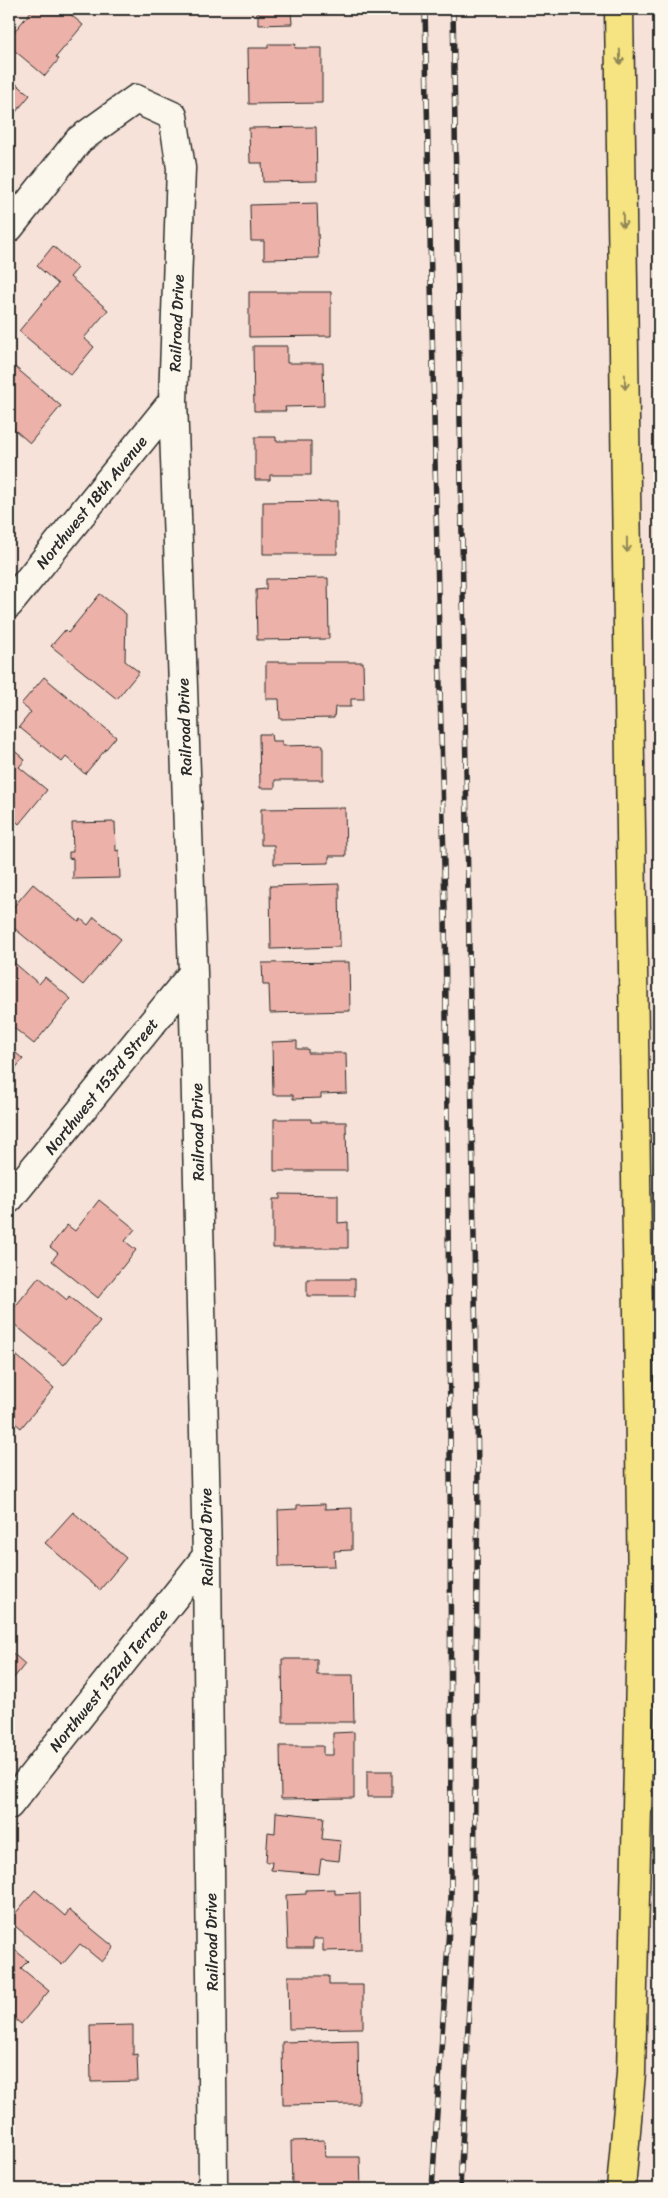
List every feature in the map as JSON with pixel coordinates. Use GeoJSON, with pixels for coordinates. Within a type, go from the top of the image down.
{"type":"FeatureCollection","features":[{"type":"Feature","properties":{"kind":"main road"},"geometry":{"type":"LineString","coordinates":[[620,9],[642,1587],[632,2073],[621,2189]]}},
{"type":"Feature","properties":{"kind":"street","name":"Railroad Drive"},"geometry":{"type":"LineString","coordinates":[[9,228],[78,140],[136,99],[173,116],[181,168],[173,401],[193,974],[207,1556],[213,2171],[213,2181],[209,2189]]}},
{"type":"Feature","properties":{"kind":"street","name":"Northwest 18th Avenue"},"geometry":{"type":"LineString","coordinates":[[9,604],[173,401]]}},
{"type":"Feature","properties":{"kind":"street","name":"Northwest 153rd Street"},"geometry":{"type":"LineString","coordinates":[[9,1199],[193,974]]}},
{"type":"Feature","properties":{"kind":"street","name":"Northwest 152nd Terrace"},"geometry":{"type":"LineString","coordinates":[[9,1805],[207,1556]]}},
{"type":"Feature","properties":{"kind":"building"},"geometry":{"type":"Polygon","coordinates":[[[33,9],[64,9],[83,25],[56,57],[59,59],[45,76],[9,46],[9,38],[33,9]]]}},
{"type":"Feature","properties":{"kind":"building"},"geometry":{"type":"Polygon","coordinates":[[[258,9],[291,9],[292,24],[258,25],[258,9]]]}},
{"type":"Feature","properties":{"kind":"building"},"geometry":{"type":"Polygon","coordinates":[[[268,44],[296,44],[295,48],[322,48],[322,103],[249,104],[248,48],[268,48],[268,44]]]}},
{"type":"Feature","properties":{"kind":"building"},"geometry":{"type":"Polygon","coordinates":[[[9,78],[30,95],[16,112],[14,110],[9,116],[9,78]]]}},
{"type":"Feature","properties":{"kind":"building"},"geometry":{"type":"Polygon","coordinates":[[[316,127],[317,181],[263,182],[262,163],[250,163],[249,128],[316,127]]]}},
{"type":"Feature","properties":{"kind":"building"},"geometry":{"type":"Polygon","coordinates":[[[317,203],[319,258],[264,259],[264,241],[251,241],[250,205],[317,203]]]}},
{"type":"Feature","properties":{"kind":"building"},"geometry":{"type":"Polygon","coordinates":[[[53,246],[78,268],[70,277],[108,310],[84,338],[94,347],[71,375],[19,331],[58,284],[37,266],[53,246]]]}},
{"type":"Feature","properties":{"kind":"building"},"geometry":{"type":"Polygon","coordinates":[[[249,292],[331,292],[331,336],[249,337],[249,292]]]}},
{"type":"Feature","properties":{"kind":"building"},"geometry":{"type":"Polygon","coordinates":[[[253,346],[287,346],[287,363],[323,363],[324,406],[285,407],[286,411],[254,411],[253,346]]]}},
{"type":"Feature","properties":{"kind":"building"},"geometry":{"type":"Polygon","coordinates":[[[15,367],[61,406],[30,443],[9,425],[9,374],[15,367]]]}},
{"type":"Feature","properties":{"kind":"building"},"geometry":{"type":"Polygon","coordinates":[[[255,437],[276,437],[276,441],[311,441],[311,475],[270,475],[270,480],[255,480],[255,437]]]}},
{"type":"Feature","properties":{"kind":"building"},"geometry":{"type":"Polygon","coordinates":[[[337,501],[337,554],[263,554],[263,502],[337,501]]]}},
{"type":"Feature","properties":{"kind":"building"},"geometry":{"type":"Polygon","coordinates":[[[328,578],[329,639],[257,640],[256,590],[266,589],[266,579],[328,578]]]}},
{"type":"Feature","properties":{"kind":"building"},"geometry":{"type":"Polygon","coordinates":[[[100,594],[126,614],[125,661],[139,672],[117,699],[51,646],[65,630],[68,633],[100,594]]]}},
{"type":"Feature","properties":{"kind":"building"},"geometry":{"type":"Polygon","coordinates":[[[266,662],[363,662],[364,699],[351,699],[351,707],[335,707],[334,718],[280,719],[279,699],[266,699],[266,662]]]}},
{"type":"Feature","properties":{"kind":"building"},"geometry":{"type":"Polygon","coordinates":[[[44,677],[116,737],[85,774],[66,757],[62,762],[19,727],[31,712],[21,704],[44,677]]]}},
{"type":"Feature","properties":{"kind":"building"},"geometry":{"type":"Polygon","coordinates":[[[259,734],[271,734],[272,741],[282,741],[282,746],[323,745],[323,780],[275,780],[275,788],[260,788],[259,734]]]}},
{"type":"Feature","properties":{"kind":"building"},"geometry":{"type":"Polygon","coordinates":[[[9,746],[25,760],[19,767],[47,790],[19,824],[9,815],[9,746]]]}},
{"type":"Feature","properties":{"kind":"building"},"geometry":{"type":"Polygon","coordinates":[[[345,808],[346,856],[329,856],[329,863],[274,864],[274,845],[261,845],[261,809],[345,808]]]}},
{"type":"Feature","properties":{"kind":"building"},"geometry":{"type":"Polygon","coordinates":[[[115,822],[116,851],[119,850],[120,878],[73,879],[73,858],[69,859],[69,852],[73,852],[72,823],[115,822]]]}},
{"type":"Feature","properties":{"kind":"building"},"geometry":{"type":"Polygon","coordinates":[[[33,884],[79,922],[81,919],[88,925],[94,917],[121,939],[83,985],[9,924],[9,912],[33,884]]]}},
{"type":"Feature","properties":{"kind":"building"},"geometry":{"type":"Polygon","coordinates":[[[339,884],[340,947],[271,949],[270,886],[339,884]]]}},
{"type":"Feature","properties":{"kind":"building"},"geometry":{"type":"Polygon","coordinates":[[[11,960],[39,984],[45,977],[71,999],[34,1044],[9,1024],[9,963],[11,960]]]}},
{"type":"Feature","properties":{"kind":"building"},"geometry":{"type":"Polygon","coordinates":[[[349,962],[350,1011],[270,1013],[269,985],[263,985],[262,963],[349,962]]]}},
{"type":"Feature","properties":{"kind":"building"},"geometry":{"type":"Polygon","coordinates":[[[297,1041],[297,1049],[308,1049],[308,1053],[346,1053],[347,1093],[321,1094],[321,1098],[293,1099],[293,1095],[273,1095],[272,1042],[297,1041]]]}},
{"type":"Feature","properties":{"kind":"building"},"geometry":{"type":"Polygon","coordinates":[[[9,1047],[23,1059],[9,1076],[9,1047]]]}},
{"type":"Feature","properties":{"kind":"building"},"geometry":{"type":"Polygon","coordinates":[[[274,1119],[311,1119],[311,1122],[346,1122],[347,1171],[274,1171],[274,1119]]]}},
{"type":"Feature","properties":{"kind":"building"},"geometry":{"type":"Polygon","coordinates":[[[280,1194],[338,1195],[338,1223],[348,1222],[348,1248],[273,1248],[273,1199],[280,1199],[280,1194]]]}},
{"type":"Feature","properties":{"kind":"building"},"geometry":{"type":"Polygon","coordinates":[[[99,1200],[135,1229],[125,1241],[136,1250],[98,1298],[52,1261],[58,1253],[50,1247],[67,1225],[75,1231],[99,1200]]]}},
{"type":"Feature","properties":{"kind":"building"},"geometry":{"type":"Polygon","coordinates":[[[39,1277],[67,1300],[69,1296],[100,1321],[64,1365],[9,1320],[9,1314],[39,1277]]]}},
{"type":"Feature","properties":{"kind":"building"},"geometry":{"type":"Polygon","coordinates":[[[307,1279],[355,1279],[355,1296],[307,1296],[307,1279]]]}},
{"type":"Feature","properties":{"kind":"building"},"geometry":{"type":"Polygon","coordinates":[[[9,1349],[54,1388],[21,1428],[9,1418],[9,1349]]]}},
{"type":"Feature","properties":{"kind":"building"},"geometry":{"type":"Polygon","coordinates":[[[325,1504],[325,1509],[352,1508],[352,1550],[334,1551],[335,1566],[279,1567],[278,1510],[297,1509],[297,1505],[325,1504]]]}},
{"type":"Feature","properties":{"kind":"building"},"geometry":{"type":"Polygon","coordinates":[[[73,1512],[126,1558],[100,1590],[45,1543],[73,1512]]]}},
{"type":"Feature","properties":{"kind":"building"},"geometry":{"type":"Polygon","coordinates":[[[9,1650],[25,1664],[9,1684],[9,1650]]]}},
{"type":"Feature","properties":{"kind":"building"},"geometry":{"type":"Polygon","coordinates":[[[282,1659],[317,1659],[317,1675],[353,1675],[354,1722],[283,1722],[282,1659]]]}},
{"type":"Feature","properties":{"kind":"building"},"geometry":{"type":"Polygon","coordinates":[[[354,1732],[354,1798],[281,1799],[280,1746],[323,1746],[323,1755],[333,1755],[333,1733],[354,1732]]]}},
{"type":"Feature","properties":{"kind":"building"},"geometry":{"type":"Polygon","coordinates":[[[367,1771],[392,1771],[392,1797],[367,1797],[367,1771]]]}},
{"type":"Feature","properties":{"kind":"building"},"geometry":{"type":"Polygon","coordinates":[[[276,1812],[324,1817],[322,1839],[341,1841],[339,1861],[321,1859],[319,1874],[271,1870],[272,1862],[266,1862],[268,1832],[275,1833],[276,1812]]]}},
{"type":"Feature","properties":{"kind":"building"},"geometry":{"type":"Polygon","coordinates":[[[335,1889],[335,1894],[360,1893],[361,1950],[323,1951],[323,1939],[313,1939],[313,1948],[288,1948],[286,1895],[306,1894],[306,1890],[335,1889]]]}},
{"type":"Feature","properties":{"kind":"building"},"geometry":{"type":"Polygon","coordinates":[[[35,1890],[65,1916],[69,1910],[114,1947],[102,1962],[80,1944],[62,1965],[9,1921],[35,1890]]]}},
{"type":"Feature","properties":{"kind":"building"},"geometry":{"type":"Polygon","coordinates":[[[9,1945],[28,1961],[21,1968],[49,1991],[21,2024],[9,2014],[9,1945]]]}},
{"type":"Feature","properties":{"kind":"building"},"geometry":{"type":"Polygon","coordinates":[[[288,1976],[329,1976],[329,1985],[363,1985],[363,2028],[289,2029],[288,1976]]]}},
{"type":"Feature","properties":{"kind":"building"},"geometry":{"type":"Polygon","coordinates":[[[133,2025],[133,2055],[137,2054],[138,2081],[91,2082],[90,2026],[133,2025]]]}},
{"type":"Feature","properties":{"kind":"building"},"geometry":{"type":"Polygon","coordinates":[[[358,2040],[359,2104],[283,2105],[282,2042],[358,2040]]]}},
{"type":"Feature","properties":{"kind":"building"},"geometry":{"type":"Polygon","coordinates":[[[324,2140],[325,2157],[360,2157],[361,2189],[292,2189],[291,2141],[324,2140]]]}},
{"type":"Feature","properties":{"kind":"railway"},"geometry":{"type":"LineString","coordinates":[[425,9],[445,911],[450,1424],[451,1897],[432,2189]]}},
{"type":"Feature","properties":{"kind":"railway"},"geometry":{"type":"LineString","coordinates":[[453,9],[478,1471],[474,1903],[460,2189]]}}]}
